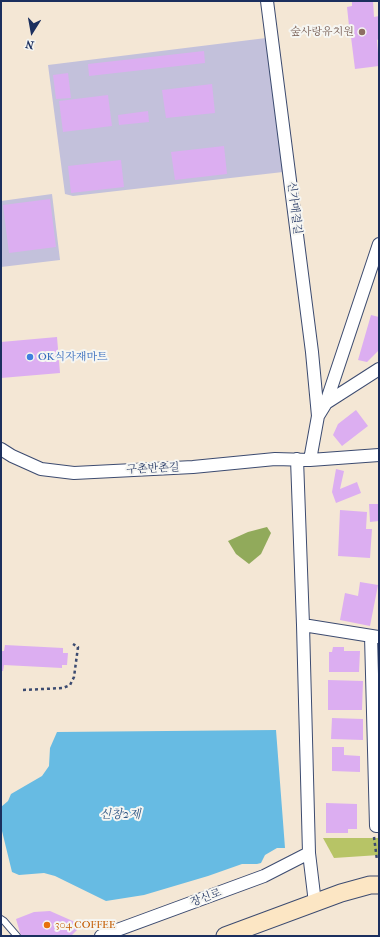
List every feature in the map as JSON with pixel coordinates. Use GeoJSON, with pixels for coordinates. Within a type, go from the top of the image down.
{"type":"FeatureCollection","features":[{"type":"Feature","properties":{"kind":"main road"},"geometry":{"type":"LineString","coordinates":[[225,936],[341,893],[370,885],[379,885]]}},
{"type":"Feature","properties":{"kind":"street","name":"신가매결길"},"geometry":{"type":"LineString","coordinates":[[266,1],[312,352],[318,416],[310,460]]}},
{"type":"Feature","properties":{"kind":"street","name":"신가매결길"},"geometry":{"type":"LineString","coordinates":[[318,416],[326,403],[379,244]]}},
{"type":"Feature","properties":{"kind":"street","name":"신가매결길"},"geometry":{"type":"LineString","coordinates":[[326,403],[379,369]]}},
{"type":"Feature","properties":{"kind":"street","name":"구촌반촌길"},"geometry":{"type":"LineString","coordinates":[[1,449],[12,456],[41,469],[74,473],[193,467],[275,459],[310,460]]}},
{"type":"Feature","properties":{"kind":"street"},"geometry":{"type":"LineString","coordinates":[[310,460],[379,455]]}},
{"type":"Feature","properties":{"kind":"street"},"geometry":{"type":"LineString","coordinates":[[297,459],[304,625],[309,853],[315,903]]}},
{"type":"Feature","properties":{"kind":"street"},"geometry":{"type":"LineString","coordinates":[[304,625],[375,637],[376,826],[379,826]]}},
{"type":"Feature","properties":{"kind":"street","name":"장신로"},"geometry":{"type":"LineString","coordinates":[[101,936],[264,876],[309,853]]}},
{"type":"Feature","properties":{"kind":"lane"},"geometry":{"type":"LineString","coordinates":[[1,920],[4,921],[17,936]]}},
{"type":"Feature","properties":{"kind":"path"},"geometry":{"type":"LineString","coordinates":[[23,690],[63,688],[70,685],[74,677],[78,647],[73,644]]}},
{"type":"Feature","properties":{"kind":"path"},"geometry":{"type":"LineString","coordinates":[[374,838],[377,860]]}},
{"type":"Feature","properties":{"kind":"shaded area"},"geometry":{"type":"Polygon","coordinates":[[[266,38],[283,172],[73,196],[65,194],[48,65],[266,38]]]}},
{"type":"Feature","properties":{"kind":"shaded area"},"geometry":{"type":"Polygon","coordinates":[[[52,194],[60,260],[1,267],[1,201],[52,194]]]}},
{"type":"Feature","properties":{"kind":"green space"},"geometry":{"type":"Polygon","coordinates":[[[267,527],[271,533],[261,554],[249,564],[236,554],[228,541],[248,532],[267,527]]]}},
{"type":"Feature","properties":{"kind":"green space"},"geometry":{"type":"Polygon","coordinates":[[[323,838],[379,838],[379,855],[334,858],[323,838]]]}},
{"type":"Feature","properties":{"kind":"water","name":"신창2제"},"geometry":{"type":"Polygon","coordinates":[[[276,730],[285,848],[277,848],[265,855],[261,863],[242,864],[144,895],[106,901],[55,876],[44,873],[19,875],[12,872],[2,831],[1,807],[8,801],[11,794],[42,776],[49,766],[50,748],[57,732],[276,730]]]}},
{"type":"Feature","properties":{"kind":"building","name":"숲사랑유치원"},"geometry":{"type":"Polygon","coordinates":[[[352,1],[373,1],[374,17],[379,16],[379,39],[377,40],[379,66],[355,69],[351,37],[347,38],[345,26],[349,26],[347,7],[352,6],[352,1]]]}},
{"type":"Feature","properties":{"kind":"building"},"geometry":{"type":"Polygon","coordinates":[[[204,51],[205,63],[89,76],[88,64],[204,51]]]}},
{"type":"Feature","properties":{"kind":"building"},"geometry":{"type":"Polygon","coordinates":[[[68,73],[71,98],[56,99],[53,75],[68,73]]]}},
{"type":"Feature","properties":{"kind":"building"},"geometry":{"type":"Polygon","coordinates":[[[212,84],[215,113],[166,118],[162,90],[212,84]]]}},
{"type":"Feature","properties":{"kind":"building"},"geometry":{"type":"Polygon","coordinates":[[[108,95],[112,126],[63,132],[59,101],[108,95]]]}},
{"type":"Feature","properties":{"kind":"building"},"geometry":{"type":"Polygon","coordinates":[[[148,111],[149,122],[119,125],[118,115],[148,111]]]}},
{"type":"Feature","properties":{"kind":"building"},"geometry":{"type":"Polygon","coordinates":[[[224,146],[227,174],[175,180],[171,152],[224,146]]]}},
{"type":"Feature","properties":{"kind":"building"},"geometry":{"type":"Polygon","coordinates":[[[121,160],[124,187],[71,193],[68,166],[121,160]]]}},
{"type":"Feature","properties":{"kind":"building"},"geometry":{"type":"Polygon","coordinates":[[[50,199],[56,247],[9,253],[3,205],[50,199]]]}},
{"type":"Feature","properties":{"kind":"building"},"geometry":{"type":"Polygon","coordinates":[[[371,315],[379,317],[379,350],[367,362],[358,360],[371,315]]]}},
{"type":"Feature","properties":{"kind":"building","name":"OK식자재마트"},"geometry":{"type":"Polygon","coordinates":[[[57,337],[60,373],[1,378],[1,342],[57,337]]]}},
{"type":"Feature","properties":{"kind":"building"},"geometry":{"type":"Polygon","coordinates":[[[356,410],[368,426],[342,446],[333,435],[338,424],[356,410]]]}},
{"type":"Feature","properties":{"kind":"building"},"geometry":{"type":"Polygon","coordinates":[[[336,469],[344,471],[340,489],[357,482],[361,493],[336,503],[332,492],[336,469]]]}},
{"type":"Feature","properties":{"kind":"building"},"geometry":{"type":"Polygon","coordinates":[[[369,504],[379,504],[379,521],[370,522],[369,504]]]}},
{"type":"Feature","properties":{"kind":"building"},"geometry":{"type":"Polygon","coordinates":[[[340,510],[367,512],[366,529],[372,529],[370,558],[338,556],[340,510]]]}},
{"type":"Feature","properties":{"kind":"building"},"geometry":{"type":"Polygon","coordinates":[[[360,582],[378,585],[370,626],[340,620],[345,593],[358,596],[360,582]]]}},
{"type":"Feature","properties":{"kind":"building"},"geometry":{"type":"Polygon","coordinates":[[[5,645],[63,648],[63,653],[68,653],[67,665],[62,665],[62,668],[4,665],[3,671],[1,671],[1,651],[4,651],[5,645]]]}},
{"type":"Feature","properties":{"kind":"building"},"geometry":{"type":"Polygon","coordinates":[[[333,647],[344,647],[344,651],[360,651],[359,672],[329,672],[329,652],[332,652],[333,647]]]}},
{"type":"Feature","properties":{"kind":"building"},"geometry":{"type":"Polygon","coordinates":[[[328,680],[363,681],[362,710],[328,710],[328,680]]]}},
{"type":"Feature","properties":{"kind":"building"},"geometry":{"type":"Polygon","coordinates":[[[332,718],[363,719],[363,740],[331,739],[332,718]]]}},
{"type":"Feature","properties":{"kind":"building"},"geometry":{"type":"Polygon","coordinates":[[[332,747],[344,747],[344,755],[360,756],[360,772],[332,771],[332,747]]]}},
{"type":"Feature","properties":{"kind":"building"},"geometry":{"type":"Polygon","coordinates":[[[326,803],[357,804],[357,829],[348,829],[348,833],[326,833],[326,803]]]}},
{"type":"Feature","properties":{"kind":"building","name":"304 COFFEE"},"geometry":{"type":"Polygon","coordinates":[[[50,911],[75,922],[78,929],[71,936],[21,936],[16,919],[34,912],[50,911]]]}},
{"type":"Feature","properties":{"kind":"place","name":"숲사랑유치원"},"geometry":{"type":"Point","coordinates":[362,32]}},
{"type":"Feature","properties":{"kind":"place","name":"OK식자재마트"},"geometry":{"type":"Point","coordinates":[30,357]}},
{"type":"Feature","properties":{"kind":"place","name":"304 COFFEE"},"geometry":{"type":"Point","coordinates":[47,925]}}]}
